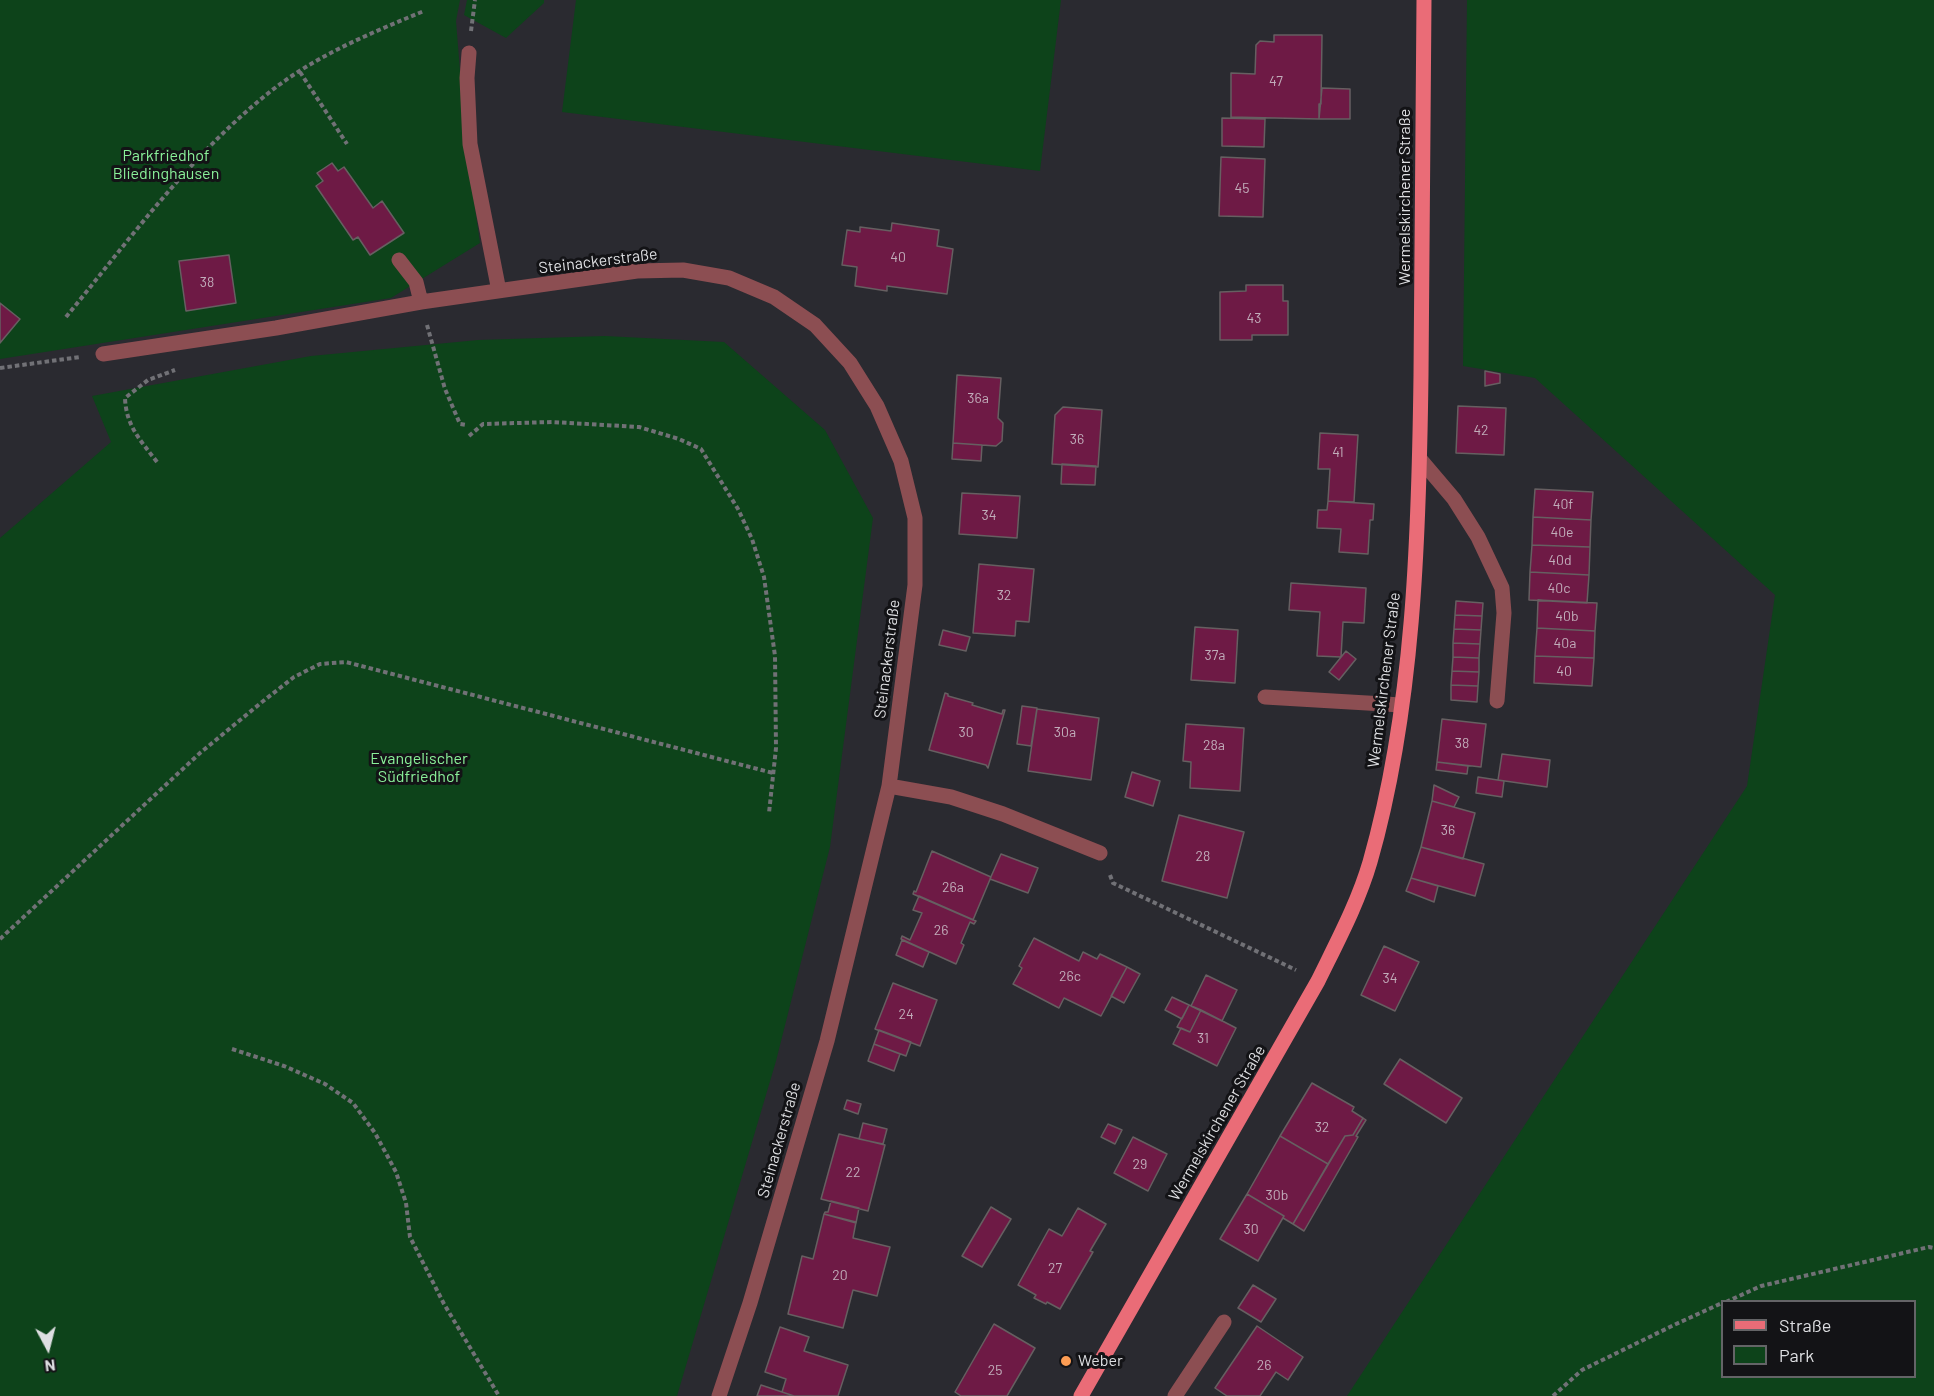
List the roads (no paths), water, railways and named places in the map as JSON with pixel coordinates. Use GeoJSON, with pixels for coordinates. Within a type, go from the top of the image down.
{"type":"FeatureCollection","features":[{"type":"Feature","properties":{"kind":"main road","name":"Wermelskirchener Straße"},"geometry":{"type":"LineString","coordinates":[[1081,1396],[1318,981],[1345,925],[1370,863],[1395,755],[1412,614],[1420,459],[1424,0]]}},
{"type":"Feature","properties":{"kind":"street"},"geometry":{"type":"LineString","coordinates":[[469,53],[467,78],[470,144],[499,291]]}},
{"type":"Feature","properties":{"kind":"street"},"geometry":{"type":"LineString","coordinates":[[399,260],[416,282],[421,302]]}},
{"type":"Feature","properties":{"kind":"street","name":"Steinackerstraße"},"geometry":{"type":"LineString","coordinates":[[103,354],[276,328],[421,302],[637,271],[683,270],[729,278],[774,297],[815,325],[850,363],[877,406],[901,461],[915,518],[915,585],[889,786],[827,1041],[750,1303],[719,1396]]}},
{"type":"Feature","properties":{"kind":"street"},"geometry":{"type":"LineString","coordinates":[[1420,459],[1460,508],[1478,537],[1502,588],[1504,613],[1497,701]]}},
{"type":"Feature","properties":{"kind":"street"},"geometry":{"type":"LineString","coordinates":[[1265,697],[1401,705]]}},
{"type":"Feature","properties":{"kind":"street"},"geometry":{"type":"LineString","coordinates":[[889,786],[951,797],[1003,814],[1100,853]]}},
{"type":"Feature","properties":{"kind":"street"},"geometry":{"type":"LineString","coordinates":[[1175,1396],[1224,1322]]}},
{"type":"Feature","properties":{"kind":"place","name":"Weber"},"geometry":{"type":"Point","coordinates":[1066,1361]}},
{"type":"Feature","properties":{"kind":"park label","name":"Parkfriedhof Bliedinghausen"},"geometry":{"type":"Point","coordinates":[166,165]}},
{"type":"Feature","properties":{"kind":"park label","name":"Evangelischer Südfriedhof"},"geometry":{"type":"Point","coordinates":[419,768]}}]}
